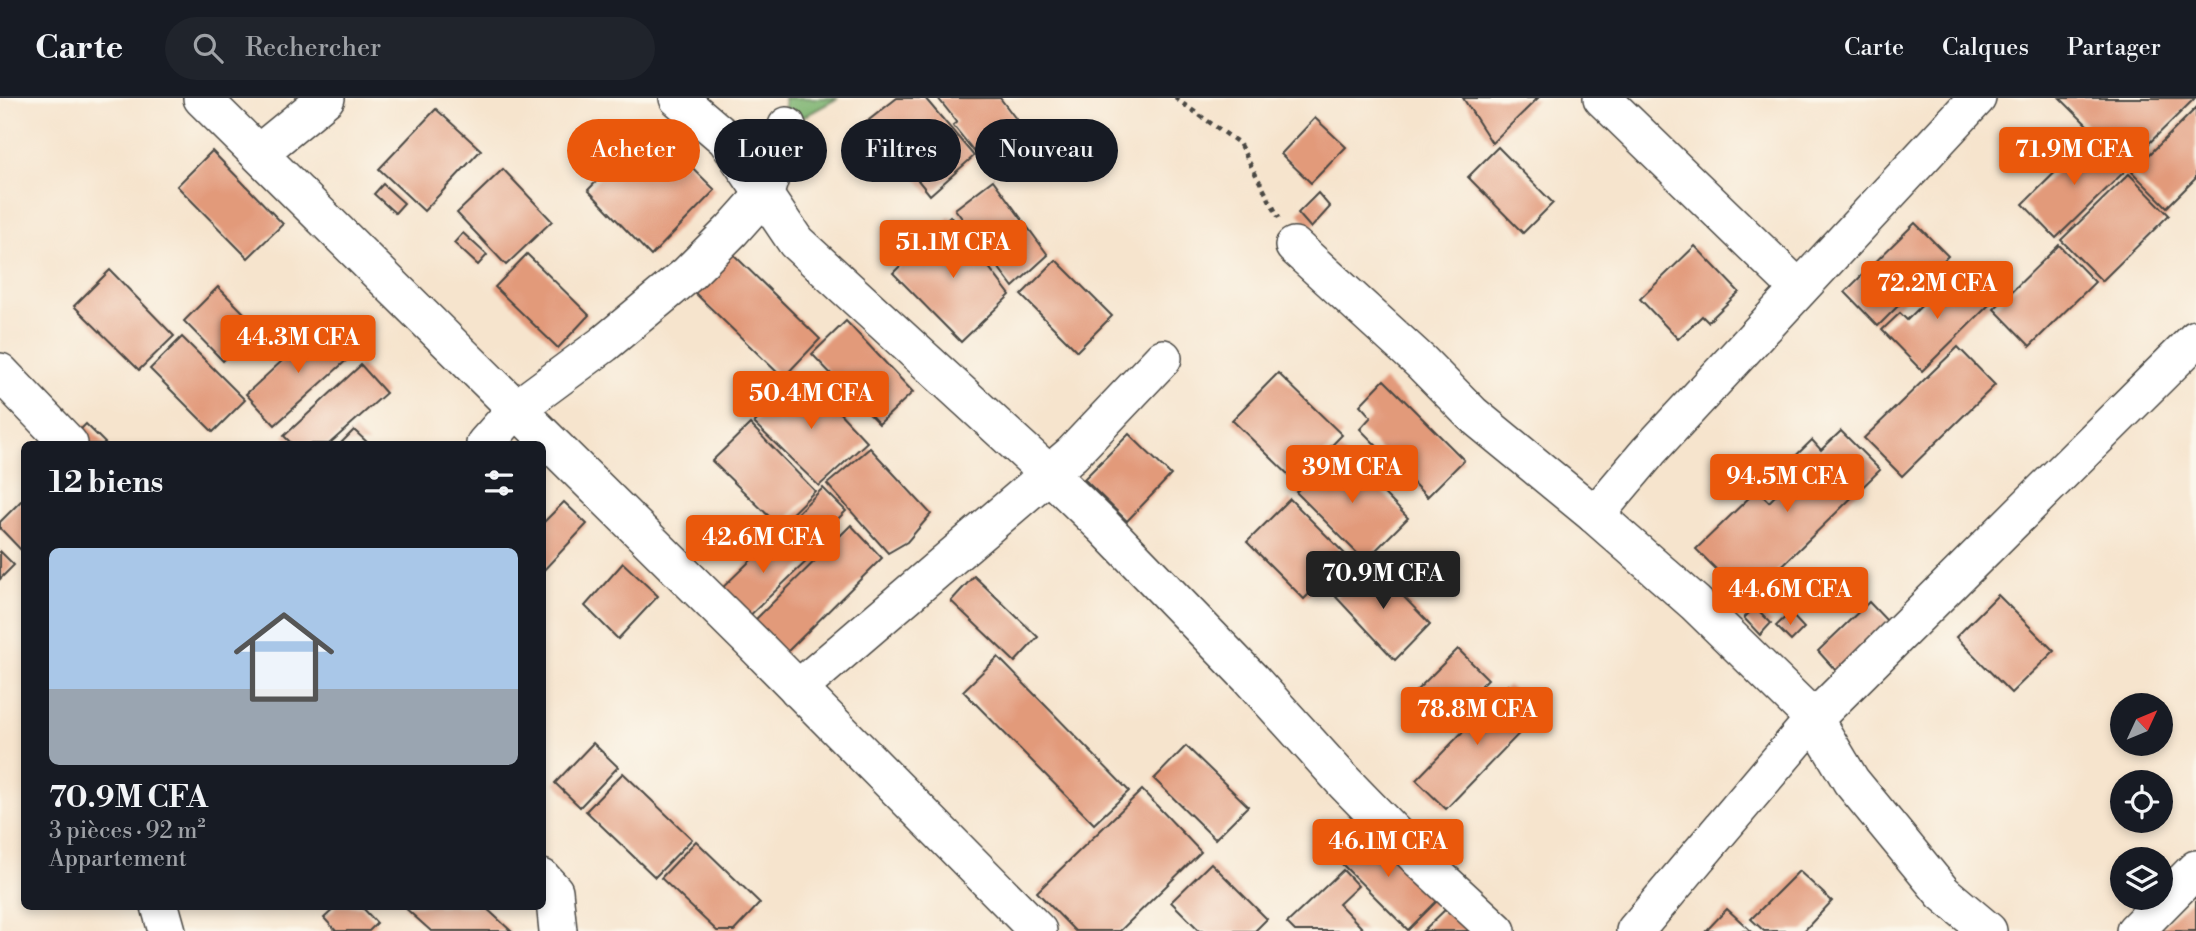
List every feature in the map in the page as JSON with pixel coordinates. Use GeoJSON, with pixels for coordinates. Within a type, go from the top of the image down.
{"type":"FeatureCollection","features":[{"type":"Feature","properties":{"kind":"street"},"geometry":{"type":"LineString","coordinates":[[202,98],[1038,931]]}},
{"type":"Feature","properties":{"kind":"street"},"geometry":{"type":"LineString","coordinates":[[259,153],[326,98]]}},
{"type":"Feature","properties":{"kind":"street"},"geometry":{"type":"LineString","coordinates":[[678,98],[726,139],[796,242],[1048,473],[1174,598],[1402,841],[1497,931]]}},
{"type":"Feature","properties":{"kind":"street"},"geometry":{"type":"LineString","coordinates":[[1602,98],[1799,289]]}},
{"type":"Feature","properties":{"kind":"street"},"geometry":{"type":"LineString","coordinates":[[1595,515],[1649,451],[1977,98]]}},
{"type":"Feature","properties":{"kind":"street"},"geometry":{"type":"LineString","coordinates":[[488,441],[516,409],[604,344],[687,275],[765,193],[769,182]]}},
{"type":"Feature","properties":{"kind":"street"},"geometry":{"type":"LineString","coordinates":[[1294,246],[1421,362],[1472,414],[1595,515],[1695,603],[1814,719],[1851,781],[1942,893],[1988,931]]}},
{"type":"Feature","properties":{"kind":"street"},"geometry":{"type":"LineString","coordinates":[[1635,931],[1814,719],[2196,339]]}},
{"type":"Feature","properties":{"kind":"street"},"geometry":{"type":"LineString","coordinates":[[798,689],[1072,454],[1163,358]]}},
{"type":"Feature","properties":{"kind":"street"},"geometry":{"type":"LineString","coordinates":[[0,372],[66,441]]}},
{"type":"Feature","properties":{"kind":"street"},"geometry":{"type":"LineString","coordinates":[[2135,931],[2196,869]]}},
{"type":"Feature","properties":{"kind":"street"},"geometry":{"type":"LineString","coordinates":[[546,882],[554,891],[558,931]]}},
{"type":"Feature","properties":{"kind":"street"},"geometry":{"type":"LineString","coordinates":[[161,910],[167,931]]}},
{"type":"Feature","properties":{"kind":"path"},"geometry":{"type":"LineString","coordinates":[[1175,98],[1239,143],[1294,246]]}},
{"type":"Feature","properties":{"kind":"green space"},"geometry":{"type":"Polygon","coordinates":[[[784,98],[838,98],[800,119],[786,119],[784,98]]]}},
{"type":"Feature","properties":{"kind":"building"},"geometry":{"type":"Polygon","coordinates":[[[897,98],[925,98],[943,119],[870,119],[897,98]]]}},
{"type":"Feature","properties":{"kind":"building"},"geometry":{"type":"Polygon","coordinates":[[[938,98],[1000,98],[1016,119],[975,119],[975,152],[961,135],[961,119],[955,119],[938,98]]]}},
{"type":"Feature","properties":{"kind":"building"},"geometry":{"type":"Polygon","coordinates":[[[1463,98],[1538,98],[1492,143],[1463,98]]]}},
{"type":"Feature","properties":{"kind":"building"},"geometry":{"type":"Polygon","coordinates":[[[2060,98],[2195,98],[2127,165],[2060,98]]]}},
{"type":"Feature","properties":{"kind":"building"},"geometry":{"type":"Polygon","coordinates":[[[2196,108],[2196,178],[2167,207],[2132,172],[2196,108]]]}},
{"type":"Feature","properties":{"kind":"building"},"geometry":{"type":"Polygon","coordinates":[[[436,109],[481,150],[424,211],[379,169],[436,109]]]}},
{"type":"Feature","properties":{"kind":"building"},"geometry":{"type":"Polygon","coordinates":[[[1315,118],[1346,147],[1311,183],[1281,154],[1315,118]]]}},
{"type":"Feature","properties":{"kind":"building"},"geometry":{"type":"Polygon","coordinates":[[[2091,137],[2125,171],[2056,238],[2023,204],[2091,137]]]}},
{"type":"Feature","properties":{"kind":"building"},"geometry":{"type":"Polygon","coordinates":[[[961,141],[974,156],[961,168],[961,141]]]}},
{"type":"Feature","properties":{"kind":"building"},"geometry":{"type":"Polygon","coordinates":[[[1498,147],[1553,203],[1523,233],[1468,177],[1498,147]]]}},
{"type":"Feature","properties":{"kind":"building"},"geometry":{"type":"Polygon","coordinates":[[[212,151],[283,224],[248,258],[177,186],[212,151]]]}},
{"type":"Feature","properties":{"kind":"building"},"geometry":{"type":"Polygon","coordinates":[[[503,169],[552,221],[506,265],[457,213],[503,169]]]}},
{"type":"Feature","properties":{"kind":"building"},"geometry":{"type":"Polygon","coordinates":[[[2129,174],[2169,215],[2102,281],[2061,240],[2129,174]]]}},
{"type":"Feature","properties":{"kind":"building"},"geometry":{"type":"Polygon","coordinates":[[[700,175],[715,190],[651,256],[588,190],[596,182],[700,182],[700,175]]]}},
{"type":"Feature","properties":{"kind":"building"},"geometry":{"type":"Polygon","coordinates":[[[919,182],[945,182],[930,195],[919,182]]]}},
{"type":"Feature","properties":{"kind":"building"},"geometry":{"type":"Polygon","coordinates":[[[990,182],[994,182],[1048,255],[1013,287],[955,209],[990,182]]]}},
{"type":"Feature","properties":{"kind":"building"},"geometry":{"type":"Polygon","coordinates":[[[383,184],[404,203],[395,213],[374,194],[383,184]]]}},
{"type":"Feature","properties":{"kind":"building"},"geometry":{"type":"Polygon","coordinates":[[[1318,193],[1330,207],[1311,228],[1298,213],[1318,193]]]}},
{"type":"Feature","properties":{"kind":"building"},"geometry":{"type":"Polygon","coordinates":[[[950,216],[1010,295],[961,342],[893,273],[950,216]]]}},
{"type":"Feature","properties":{"kind":"building"},"geometry":{"type":"Polygon","coordinates":[[[1915,223],[1948,256],[1878,326],[1845,292],[1915,223]]]}},
{"type":"Feature","properties":{"kind":"building"},"geometry":{"type":"Polygon","coordinates":[[[463,233],[487,255],[478,265],[454,243],[463,233]]]}},
{"type":"Feature","properties":{"kind":"building"},"geometry":{"type":"Polygon","coordinates":[[[2059,245],[2095,282],[2030,346],[1994,309],[2059,245]]]}},
{"type":"Feature","properties":{"kind":"building"},"geometry":{"type":"Polygon","coordinates":[[[1695,246],[1739,292],[1708,322],[1702,316],[1678,339],[1640,299],[1695,246]]]}},
{"type":"Feature","properties":{"kind":"building"},"geometry":{"type":"Polygon","coordinates":[[[732,253],[820,339],[783,378],[694,292],[732,253]]]}},
{"type":"Feature","properties":{"kind":"building"},"geometry":{"type":"Polygon","coordinates":[[[527,254],[589,315],[558,348],[495,287],[527,254]]]}},
{"type":"Feature","properties":{"kind":"building"},"geometry":{"type":"Polygon","coordinates":[[[1056,260],[1112,316],[1077,351],[1021,295],[1056,260]]]}},
{"type":"Feature","properties":{"kind":"building"},"geometry":{"type":"Polygon","coordinates":[[[110,270],[174,336],[139,370],[74,306],[110,270]]]}},
{"type":"Feature","properties":{"kind":"building"},"geometry":{"type":"Polygon","coordinates":[[[1957,271],[1990,304],[1922,371],[1882,330],[1900,313],[1907,320],[1957,271]]]}},
{"type":"Feature","properties":{"kind":"building"},"geometry":{"type":"Polygon","coordinates":[[[218,287],[258,327],[223,361],[184,321],[218,287]]]}},
{"type":"Feature","properties":{"kind":"building"},"geometry":{"type":"Polygon","coordinates":[[[846,321],[913,392],[879,424],[812,354],[846,321]]]}},
{"type":"Feature","properties":{"kind":"building"},"geometry":{"type":"Polygon","coordinates":[[[321,325],[350,357],[275,425],[246,394],[321,325]]]}},
{"type":"Feature","properties":{"kind":"building"},"geometry":{"type":"Polygon","coordinates":[[[182,337],[245,400],[213,432],[150,369],[182,337]]]}},
{"type":"Feature","properties":{"kind":"building"},"geometry":{"type":"Polygon","coordinates":[[[1958,347],[1995,385],[1902,476],[1864,438],[1958,347]]]}},
{"type":"Feature","properties":{"kind":"building"},"geometry":{"type":"Polygon","coordinates":[[[361,365],[386,393],[332,441],[289,441],[284,436],[361,365]]]}},
{"type":"Feature","properties":{"kind":"building"},"geometry":{"type":"Polygon","coordinates":[[[1278,373],[1342,435],[1296,482],[1232,420],[1278,373]]]}},
{"type":"Feature","properties":{"kind":"building"},"geometry":{"type":"Polygon","coordinates":[[[804,375],[867,442],[819,486],[754,423],[804,375]]]}},
{"type":"Feature","properties":{"kind":"building"},"geometry":{"type":"Polygon","coordinates":[[[1384,380],[1464,460],[1427,497],[1360,429],[1371,417],[1360,405],[1384,380]]]}},
{"type":"Feature","properties":{"kind":"building"},"geometry":{"type":"Polygon","coordinates":[[[86,424],[103,441],[85,441],[77,433],[86,424]]]}},
{"type":"Feature","properties":{"kind":"building"},"geometry":{"type":"Polygon","coordinates":[[[750,424],[815,491],[779,526],[712,461],[750,424]]]}},
{"type":"Feature","properties":{"kind":"building"},"geometry":{"type":"Polygon","coordinates":[[[354,430],[366,441],[343,441],[354,430]]]}},
{"type":"Feature","properties":{"kind":"building"},"geometry":{"type":"Polygon","coordinates":[[[1841,431],[1880,470],[1747,600],[1696,549],[1757,490],[1769,502],[1785,486],[1775,476],[1812,440],[1821,450],[1841,431]]]}},
{"type":"Feature","properties":{"kind":"building"},"geometry":{"type":"Polygon","coordinates":[[[1129,434],[1171,475],[1127,521],[1084,479],[1129,434]]]}},
{"type":"Feature","properties":{"kind":"building"},"geometry":{"type":"Polygon","coordinates":[[[870,448],[931,514],[907,542],[888,553],[827,484],[870,448]]]}},
{"type":"Feature","properties":{"kind":"building"},"geometry":{"type":"Polygon","coordinates":[[[1340,449],[1408,518],[1365,561],[1296,492],[1340,449]]]}},
{"type":"Feature","properties":{"kind":"building"},"geometry":{"type":"Polygon","coordinates":[[[823,488],[846,511],[812,544],[789,521],[823,488]]]}},
{"type":"Feature","properties":{"kind":"building"},"geometry":{"type":"Polygon","coordinates":[[[1290,499],[1347,556],[1304,599],[1247,542],[1290,499]]]}},
{"type":"Feature","properties":{"kind":"building"},"geometry":{"type":"Polygon","coordinates":[[[21,501],[21,550],[0,528],[0,522],[21,501]]]}},
{"type":"Feature","properties":{"kind":"building"},"geometry":{"type":"Polygon","coordinates":[[[564,502],[587,524],[546,568],[546,520],[564,502]]]}},
{"type":"Feature","properties":{"kind":"building"},"geometry":{"type":"Polygon","coordinates":[[[851,525],[882,558],[780,659],[749,626],[851,525]]]}},
{"type":"Feature","properties":{"kind":"building"},"geometry":{"type":"Polygon","coordinates":[[[783,529],[811,557],[743,622],[716,594],[783,529]]]}},
{"type":"Feature","properties":{"kind":"building"},"geometry":{"type":"Polygon","coordinates":[[[0,551],[14,565],[0,579],[0,551]]]}},
{"type":"Feature","properties":{"kind":"building"},"geometry":{"type":"Polygon","coordinates":[[[1370,562],[1430,624],[1395,660],[1336,597],[1370,562]]]}},
{"type":"Feature","properties":{"kind":"building"},"geometry":{"type":"Polygon","coordinates":[[[623,563],[658,596],[618,639],[585,606],[623,563]]]}},
{"type":"Feature","properties":{"kind":"building"},"geometry":{"type":"Polygon","coordinates":[[[974,576],[1038,637],[1015,662],[951,601],[974,576]]]}},
{"type":"Feature","properties":{"kind":"building"},"geometry":{"type":"Polygon","coordinates":[[[1998,595],[2054,651],[2011,693],[1956,637],[1998,595]]]}},
{"type":"Feature","properties":{"kind":"building"},"geometry":{"type":"Polygon","coordinates":[[[1869,602],[1888,622],[1837,672],[1818,651],[1869,602]]]}},
{"type":"Feature","properties":{"kind":"building"},"geometry":{"type":"Polygon","coordinates":[[[1755,607],[1771,623],[1760,635],[1744,618],[1755,607]]]}},
{"type":"Feature","properties":{"kind":"building"},"geometry":{"type":"Polygon","coordinates":[[[1790,613],[1804,628],[1791,641],[1776,626],[1790,613]]]}},
{"type":"Feature","properties":{"kind":"building"},"geometry":{"type":"Polygon","coordinates":[[[1458,649],[1488,679],[1440,726],[1410,697],[1458,649]]]}},
{"type":"Feature","properties":{"kind":"building"},"geometry":{"type":"Polygon","coordinates":[[[998,657],[1129,791],[1094,824],[963,691],[998,657]]]}},
{"type":"Feature","properties":{"kind":"building"},"geometry":{"type":"Polygon","coordinates":[[[1508,685],[1538,714],[1446,809],[1416,780],[1508,685]]]}},
{"type":"Feature","properties":{"kind":"building"},"geometry":{"type":"Polygon","coordinates":[[[593,743],[618,767],[580,807],[555,783],[593,743]]]}},
{"type":"Feature","properties":{"kind":"building"},"geometry":{"type":"Polygon","coordinates":[[[1186,746],[1248,806],[1215,839],[1154,779],[1186,746]]]}},
{"type":"Feature","properties":{"kind":"building"},"geometry":{"type":"Polygon","coordinates":[[[623,773],[692,839],[655,877],[586,811],[623,773]]]}},
{"type":"Feature","properties":{"kind":"building"},"geometry":{"type":"Polygon","coordinates":[[[1142,790],[1201,852],[1120,931],[1075,931],[1037,892],[1142,790]]]}},
{"type":"Feature","properties":{"kind":"building"},"geometry":{"type":"Polygon","coordinates":[[[1368,828],[1439,899],[1408,930],[1337,859],[1368,828]]]}},
{"type":"Feature","properties":{"kind":"building"},"geometry":{"type":"Polygon","coordinates":[[[696,841],[760,903],[734,931],[717,931],[661,878],[696,841]]]}},
{"type":"Feature","properties":{"kind":"building"},"geometry":{"type":"Polygon","coordinates":[[[1211,863],[1267,919],[1255,931],[1200,931],[1171,902],[1211,863]]]}},
{"type":"Feature","properties":{"kind":"building"},"geometry":{"type":"Polygon","coordinates":[[[1343,870],[1358,886],[1339,904],[1365,931],[1295,931],[1287,923],[1343,870]]]}},
{"type":"Feature","properties":{"kind":"building"},"geometry":{"type":"Polygon","coordinates":[[[1799,871],[1832,901],[1804,931],[1764,931],[1751,919],[1799,871]]]}},
{"type":"Feature","properties":{"kind":"building"},"geometry":{"type":"Polygon","coordinates":[[[2196,895],[2196,931],[2158,931],[2196,895]]]}},
{"type":"Feature","properties":{"kind":"building"},"geometry":{"type":"Polygon","coordinates":[[[1448,907],[1472,931],[1423,931],[1448,907]]]}},
{"type":"Feature","properties":{"kind":"building"},"geometry":{"type":"Polygon","coordinates":[[[1727,909],[1751,931],[1706,931],[1727,909]]]}},
{"type":"Feature","properties":{"kind":"building"},"geometry":{"type":"Polygon","coordinates":[[[333,910],[365,910],[377,923],[369,931],[336,931],[324,918],[333,910]]]}},
{"type":"Feature","properties":{"kind":"building"},"geometry":{"type":"Polygon","coordinates":[[[407,910],[488,910],[511,931],[431,931],[407,910]]]}}]}
